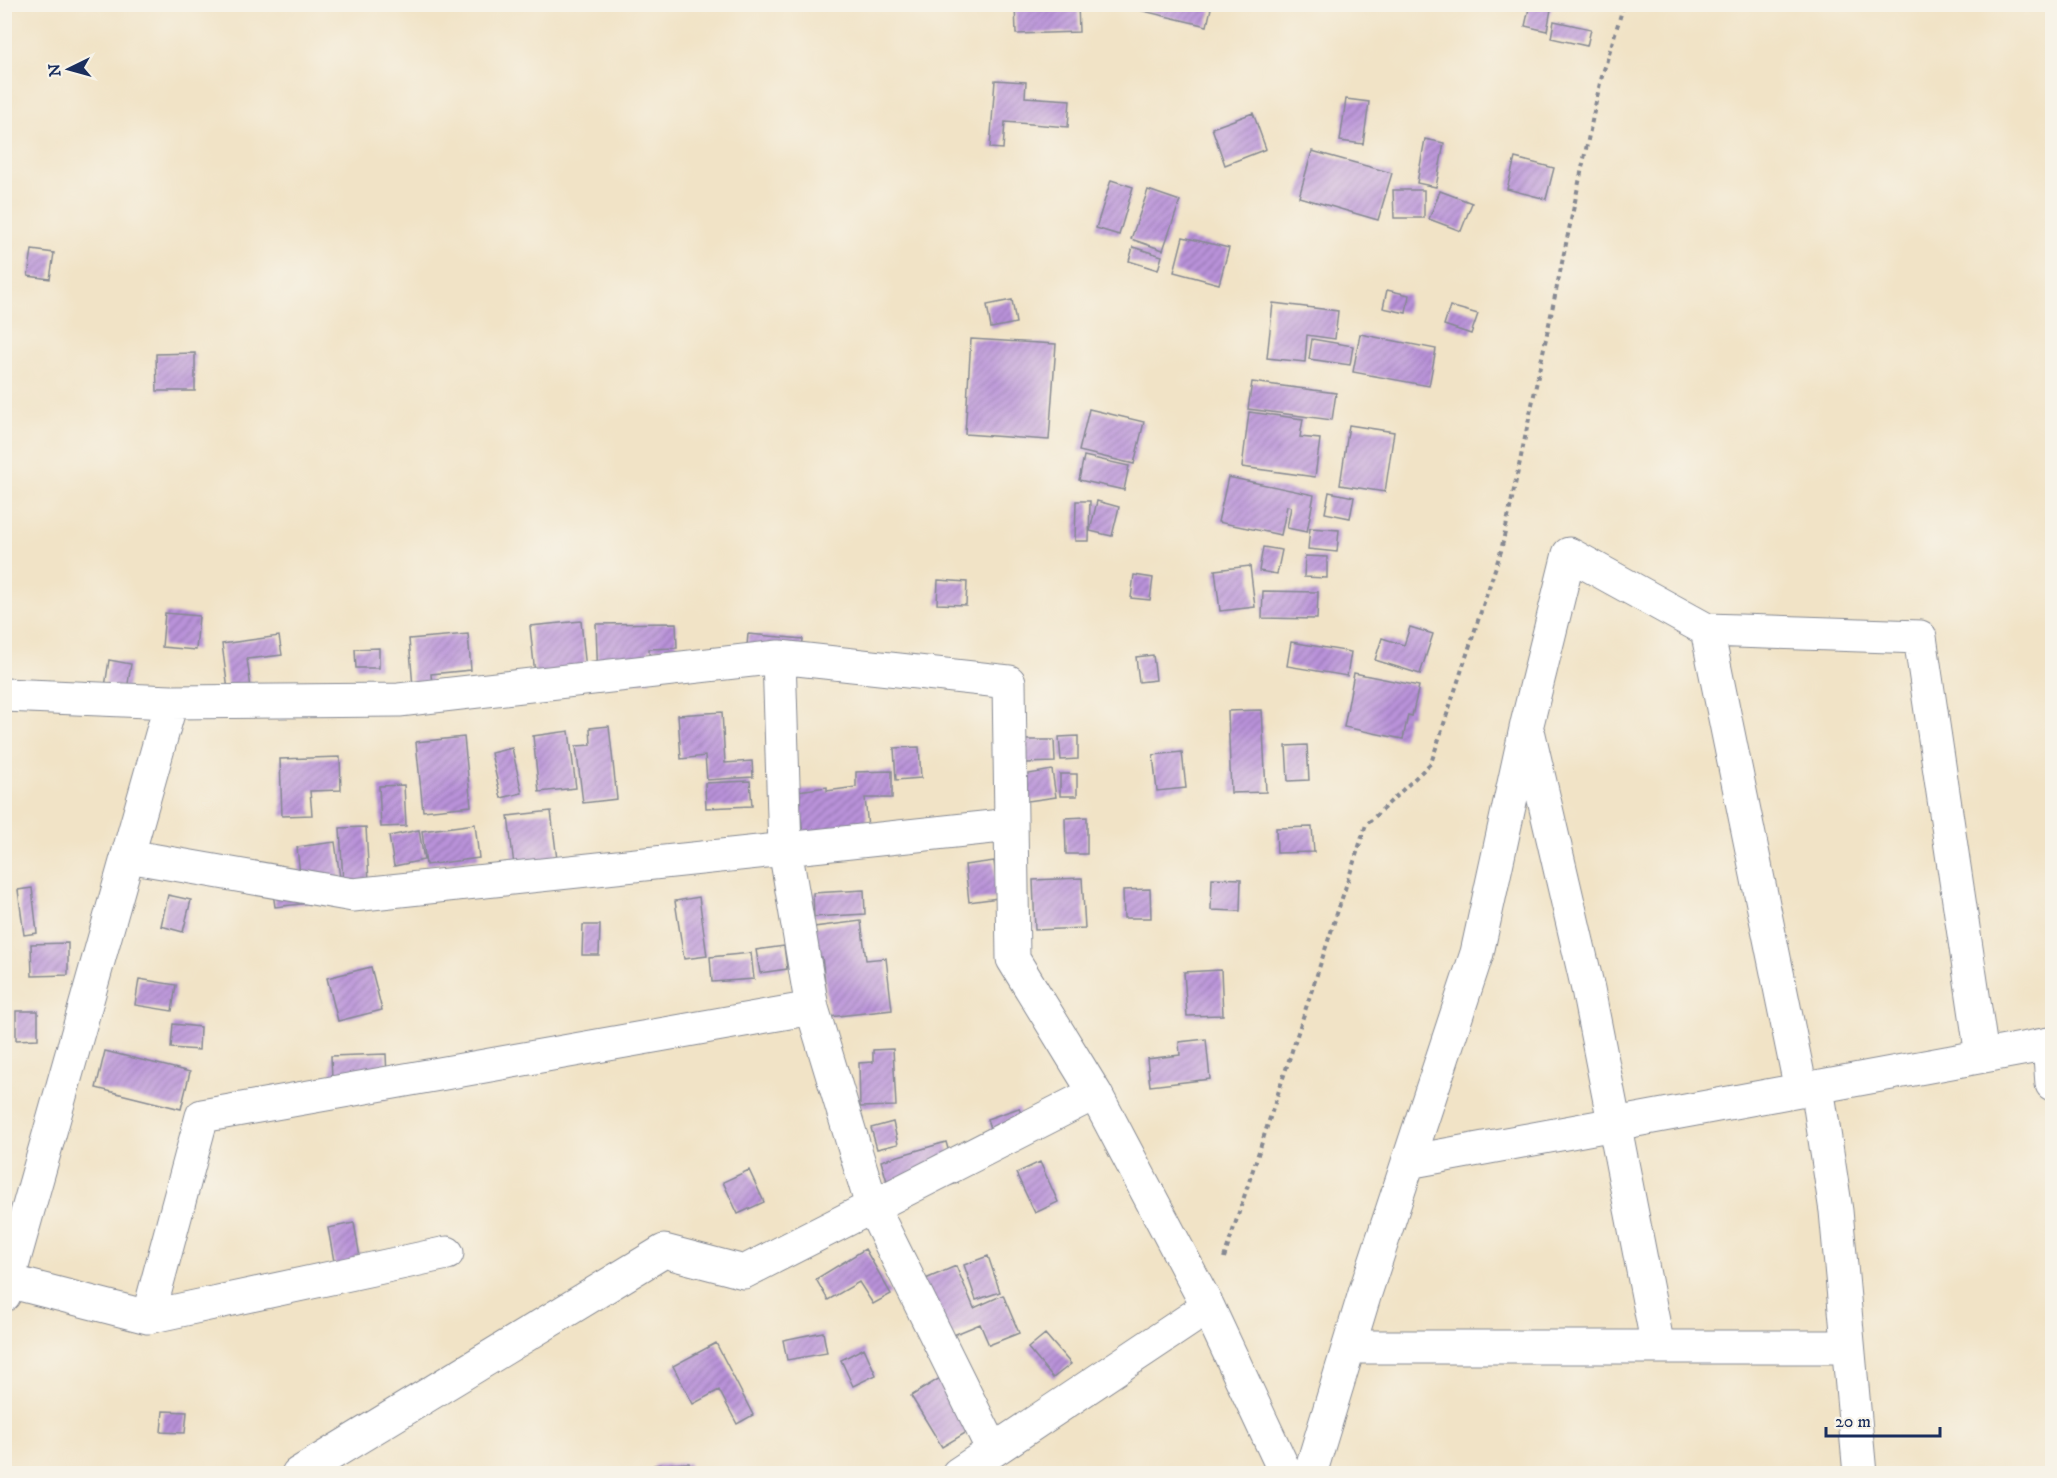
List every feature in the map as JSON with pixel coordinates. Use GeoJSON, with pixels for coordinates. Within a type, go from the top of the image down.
{"type":"FeatureCollection","features":[{"type":"Feature","properties":{"kind":"street"},"geometry":{"type":"LineString","coordinates":[[1310,1473],[1477,953],[1527,724],[1569,554],[1707,630],[1920,637],[1982,1056]]}},
{"type":"Feature","properties":{"kind":"street"},"geometry":{"type":"LineString","coordinates":[[1707,630],[1836,1211],[1860,1473]]}},
{"type":"Feature","properties":{"kind":"street"},"geometry":{"type":"LineString","coordinates":[[778,657],[785,849],[812,1008],[872,1206],[993,1450]]}},
{"type":"Feature","properties":{"kind":"street"},"geometry":{"type":"LineString","coordinates":[[4,695],[171,702],[399,700],[778,657],[1008,682],[1013,959],[1095,1093],[1208,1307],[1286,1473]]}},
{"type":"Feature","properties":{"kind":"street"},"geometry":{"type":"LineString","coordinates":[[171,702],[6,1288],[148,1317],[447,1253]]}},
{"type":"Feature","properties":{"kind":"street"},"geometry":{"type":"LineString","coordinates":[[1527,724],[1588,989],[1658,1347]]}},
{"type":"Feature","properties":{"kind":"street"},"geometry":{"type":"LineString","coordinates":[[128,856],[352,895],[1011,825]]}},
{"type":"Feature","properties":{"kind":"street"},"geometry":{"type":"LineString","coordinates":[[148,1317],[202,1116],[812,1008]]}},
{"type":"Feature","properties":{"kind":"street"},"geometry":{"type":"LineString","coordinates":[[1408,1162],[2049,1044],[2052,1084]]}},
{"type":"Feature","properties":{"kind":"street"},"geometry":{"type":"LineString","coordinates":[[298,1473],[664,1251],[744,1272],[1095,1093]]}},
{"type":"Feature","properties":{"kind":"street"},"geometry":{"type":"LineString","coordinates":[[958,1473],[1208,1307]]}},
{"type":"Feature","properties":{"kind":"street"},"geometry":{"type":"LineString","coordinates":[[1349,1347],[1848,1347]]}},
{"type":"Feature","properties":{"kind":"path"},"geometry":{"type":"LineString","coordinates":[[1208,1307],[1366,825],[1431,763],[1501,551],[1600,83],[1624,4]]}},
{"type":"Feature","properties":{"kind":"building"},"geometry":{"type":"Polygon","coordinates":[[[990,4],[1012,4],[1012,9],[990,4]]]}},
{"type":"Feature","properties":{"kind":"building"},"geometry":{"type":"Polygon","coordinates":[[[1015,4],[1078,4],[1079,32],[1016,34],[1015,4]]]}},
{"type":"Feature","properties":{"kind":"building"},"geometry":{"type":"Polygon","coordinates":[[[1140,4],[1212,4],[1207,26],[1139,10],[1140,4]]]}},
{"type":"Feature","properties":{"kind":"building"},"geometry":{"type":"Polygon","coordinates":[[[1530,4],[1552,4],[1547,31],[1525,26],[1530,4]]]}},
{"type":"Feature","properties":{"kind":"building"},"geometry":{"type":"Polygon","coordinates":[[[1554,21],[1591,29],[1587,46],[1551,38],[1554,21]]]}},
{"type":"Feature","properties":{"kind":"building"},"geometry":{"type":"Polygon","coordinates":[[[995,80],[1026,82],[1025,97],[1070,100],[1068,127],[1005,122],[1003,149],[990,148],[995,80]]]}},
{"type":"Feature","properties":{"kind":"building"},"geometry":{"type":"Polygon","coordinates":[[[1346,99],[1369,102],[1363,144],[1340,141],[1346,99]]]}},
{"type":"Feature","properties":{"kind":"building"},"geometry":{"type":"Polygon","coordinates":[[[1253,113],[1266,149],[1225,165],[1212,128],[1253,113]]]}},
{"type":"Feature","properties":{"kind":"building"},"geometry":{"type":"Polygon","coordinates":[[[1425,139],[1444,143],[1436,187],[1417,183],[1425,139]]]}},
{"type":"Feature","properties":{"kind":"building"},"geometry":{"type":"Polygon","coordinates":[[[1312,151],[1392,173],[1378,220],[1299,197],[1312,151]]]}},
{"type":"Feature","properties":{"kind":"building"},"geometry":{"type":"Polygon","coordinates":[[[1515,158],[1554,168],[1546,199],[1507,189],[1515,158]]]}},
{"type":"Feature","properties":{"kind":"building"},"geometry":{"type":"Polygon","coordinates":[[[1111,180],[1133,187],[1119,235],[1096,228],[1111,180]]]}},
{"type":"Feature","properties":{"kind":"building"},"geometry":{"type":"Polygon","coordinates":[[[1148,190],[1180,201],[1163,250],[1131,239],[1148,190]]]}},
{"type":"Feature","properties":{"kind":"building"},"geometry":{"type":"Polygon","coordinates":[[[1393,190],[1424,190],[1424,218],[1394,218],[1393,190]]]}},
{"type":"Feature","properties":{"kind":"building"},"geometry":{"type":"Polygon","coordinates":[[[1440,191],[1472,203],[1461,231],[1429,219],[1440,191]]]}},
{"type":"Feature","properties":{"kind":"building"},"geometry":{"type":"Polygon","coordinates":[[[1183,237],[1229,248],[1219,284],[1174,272],[1183,237]]]}},
{"type":"Feature","properties":{"kind":"building"},"geometry":{"type":"Polygon","coordinates":[[[1133,247],[1162,256],[1158,270],[1129,261],[1133,247]]]}},
{"type":"Feature","properties":{"kind":"building"},"geometry":{"type":"Polygon","coordinates":[[[32,250],[54,253],[50,279],[28,276],[32,250]]]}},
{"type":"Feature","properties":{"kind":"building"},"geometry":{"type":"Polygon","coordinates":[[[1387,290],[1409,295],[1406,313],[1383,308],[1387,290]]]}},
{"type":"Feature","properties":{"kind":"building"},"geometry":{"type":"Polygon","coordinates":[[[1012,300],[1016,323],[991,328],[987,305],[1012,300]]]}},
{"type":"Feature","properties":{"kind":"building"},"geometry":{"type":"Polygon","coordinates":[[[1273,303],[1338,311],[1335,339],[1307,335],[1305,362],[1267,358],[1273,303]]]}},
{"type":"Feature","properties":{"kind":"building"},"geometry":{"type":"Polygon","coordinates":[[[1450,306],[1478,314],[1471,334],[1444,325],[1450,306]]]}},
{"type":"Feature","properties":{"kind":"building"},"geometry":{"type":"Polygon","coordinates":[[[1360,334],[1436,349],[1429,386],[1353,372],[1360,334]]]}},
{"type":"Feature","properties":{"kind":"building"},"geometry":{"type":"Polygon","coordinates":[[[971,339],[1056,344],[1049,440],[965,434],[971,339]]]}},
{"type":"Feature","properties":{"kind":"building"},"geometry":{"type":"Polygon","coordinates":[[[1312,339],[1353,346],[1350,365],[1309,359],[1312,339]]]}},
{"type":"Feature","properties":{"kind":"building"},"geometry":{"type":"Polygon","coordinates":[[[195,353],[195,391],[157,391],[156,354],[195,353]]]}},
{"type":"Feature","properties":{"kind":"building"},"geometry":{"type":"Polygon","coordinates":[[[1252,382],[1336,393],[1332,420],[1248,409],[1252,382]]]}},
{"type":"Feature","properties":{"kind":"building"},"geometry":{"type":"Polygon","coordinates":[[[1089,409],[1144,422],[1134,464],[1079,451],[1089,409]]]}},
{"type":"Feature","properties":{"kind":"building"},"geometry":{"type":"Polygon","coordinates":[[[1249,412],[1303,419],[1300,437],[1320,439],[1315,477],[1242,467],[1249,412]]]}},
{"type":"Feature","properties":{"kind":"building"},"geometry":{"type":"Polygon","coordinates":[[[1349,425],[1394,432],[1385,492],[1340,485],[1349,425]]]}},
{"type":"Feature","properties":{"kind":"building"},"geometry":{"type":"Polygon","coordinates":[[[1084,456],[1129,466],[1124,490],[1079,480],[1084,456]]]}},
{"type":"Feature","properties":{"kind":"building"},"geometry":{"type":"Polygon","coordinates":[[[1228,477],[1314,495],[1307,532],[1287,528],[1291,507],[1287,506],[1281,535],[1218,522],[1228,477]]]}},
{"type":"Feature","properties":{"kind":"building"},"geometry":{"type":"Polygon","coordinates":[[[1329,492],[1354,497],[1350,518],[1325,513],[1329,492]]]}},
{"type":"Feature","properties":{"kind":"building"},"geometry":{"type":"Polygon","coordinates":[[[1076,501],[1090,501],[1089,541],[1075,541],[1076,501]]]}},
{"type":"Feature","properties":{"kind":"building"},"geometry":{"type":"Polygon","coordinates":[[[1097,501],[1119,507],[1112,536],[1090,531],[1097,501]]]}},
{"type":"Feature","properties":{"kind":"building"},"geometry":{"type":"Polygon","coordinates":[[[1310,528],[1339,530],[1337,552],[1308,549],[1310,528]]]}},
{"type":"Feature","properties":{"kind":"building"},"geometry":{"type":"Polygon","coordinates":[[[1263,547],[1282,550],[1277,574],[1259,571],[1263,547]]]}},
{"type":"Feature","properties":{"kind":"building"},"geometry":{"type":"Polygon","coordinates":[[[1305,556],[1327,557],[1327,578],[1304,577],[1305,556]]]}},
{"type":"Feature","properties":{"kind":"building"},"geometry":{"type":"Polygon","coordinates":[[[1250,566],[1255,607],[1220,611],[1215,570],[1250,566]]]}},
{"type":"Feature","properties":{"kind":"building"},"geometry":{"type":"Polygon","coordinates":[[[1134,575],[1153,578],[1150,600],[1131,598],[1134,575]]]}},
{"type":"Feature","properties":{"kind":"building"},"geometry":{"type":"Polygon","coordinates":[[[938,580],[967,582],[966,605],[937,604],[938,580]]]}},
{"type":"Feature","properties":{"kind":"building"},"geometry":{"type":"Polygon","coordinates":[[[1263,591],[1318,592],[1317,619],[1262,618],[1263,591]]]}},
{"type":"Feature","properties":{"kind":"building"},"geometry":{"type":"Polygon","coordinates":[[[165,613],[199,616],[196,650],[162,647],[165,613]]]}},
{"type":"Feature","properties":{"kind":"building"},"geometry":{"type":"Polygon","coordinates":[[[581,621],[587,679],[536,684],[530,626],[581,621]]]}},
{"type":"Feature","properties":{"kind":"building"},"geometry":{"type":"Polygon","coordinates":[[[676,623],[677,648],[649,649],[650,681],[598,682],[596,624],[676,623]]]}},
{"type":"Feature","properties":{"kind":"building"},"geometry":{"type":"Polygon","coordinates":[[[1410,627],[1433,634],[1420,674],[1375,660],[1382,638],[1404,645],[1410,627]]]}},
{"type":"Feature","properties":{"kind":"building"},"geometry":{"type":"Polygon","coordinates":[[[468,634],[471,670],[431,674],[433,697],[414,699],[409,639],[468,634]]]}},
{"type":"Feature","properties":{"kind":"building"},"geometry":{"type":"Polygon","coordinates":[[[748,634],[803,639],[800,673],[745,668],[748,634]]]}},
{"type":"Feature","properties":{"kind":"building"},"geometry":{"type":"Polygon","coordinates":[[[279,636],[282,655],[247,659],[252,695],[229,698],[222,644],[279,636]]]}},
{"type":"Feature","properties":{"kind":"building"},"geometry":{"type":"Polygon","coordinates":[[[1291,642],[1351,652],[1347,676],[1287,666],[1291,642]]]}},
{"type":"Feature","properties":{"kind":"building"},"geometry":{"type":"Polygon","coordinates":[[[379,648],[379,668],[356,668],[355,649],[379,648]]]}},
{"type":"Feature","properties":{"kind":"building"},"geometry":{"type":"Polygon","coordinates":[[[1153,655],[1156,680],[1139,682],[1136,657],[1153,655]]]}},
{"type":"Feature","properties":{"kind":"building"},"geometry":{"type":"Polygon","coordinates":[[[109,660],[131,664],[127,690],[105,687],[109,660]]]}},
{"type":"Feature","properties":{"kind":"building"},"geometry":{"type":"Polygon","coordinates":[[[1354,673],[1419,686],[1412,716],[1408,715],[1403,739],[1344,727],[1354,673]]]}},
{"type":"Feature","properties":{"kind":"building"},"geometry":{"type":"Polygon","coordinates":[[[1262,710],[1266,792],[1231,793],[1228,711],[1262,710]]]}},
{"type":"Feature","properties":{"kind":"building"},"geometry":{"type":"Polygon","coordinates":[[[722,712],[725,763],[752,761],[753,777],[707,780],[705,756],[681,759],[678,715],[722,712]]]}},
{"type":"Feature","properties":{"kind":"building"},"geometry":{"type":"Polygon","coordinates":[[[609,726],[617,799],[583,803],[576,746],[591,745],[590,728],[609,726]]]}},
{"type":"Feature","properties":{"kind":"building"},"geometry":{"type":"Polygon","coordinates":[[[569,731],[576,788],[539,792],[533,736],[569,731]]]}},
{"type":"Feature","properties":{"kind":"building"},"geometry":{"type":"Polygon","coordinates":[[[1078,736],[1078,759],[1061,760],[1059,737],[1078,736]]]}},
{"type":"Feature","properties":{"kind":"building"},"geometry":{"type":"Polygon","coordinates":[[[464,737],[471,806],[423,811],[416,742],[464,737]]]}},
{"type":"Feature","properties":{"kind":"building"},"geometry":{"type":"Polygon","coordinates":[[[1025,740],[1054,740],[1055,762],[1026,763],[1025,740]]]}},
{"type":"Feature","properties":{"kind":"building"},"geometry":{"type":"Polygon","coordinates":[[[1307,745],[1309,780],[1288,781],[1286,746],[1307,745]]]}},
{"type":"Feature","properties":{"kind":"building"},"geometry":{"type":"Polygon","coordinates":[[[919,747],[921,778],[896,780],[894,748],[919,747]]]}},
{"type":"Feature","properties":{"kind":"building"},"geometry":{"type":"Polygon","coordinates":[[[512,748],[522,793],[501,798],[491,753],[512,748]]]}},
{"type":"Feature","properties":{"kind":"building"},"geometry":{"type":"Polygon","coordinates":[[[1182,752],[1186,788],[1157,791],[1153,755],[1182,752]]]}},
{"type":"Feature","properties":{"kind":"building"},"geometry":{"type":"Polygon","coordinates":[[[340,757],[341,790],[310,791],[312,815],[282,816],[280,759],[340,757]]]}},
{"type":"Feature","properties":{"kind":"building"},"geometry":{"type":"Polygon","coordinates":[[[1052,770],[1056,797],[1021,802],[1017,776],[1052,770]]]}},
{"type":"Feature","properties":{"kind":"building"},"geometry":{"type":"Polygon","coordinates":[[[892,771],[892,798],[865,798],[870,847],[805,854],[798,791],[827,787],[827,791],[856,787],[856,772],[892,771]]]}},
{"type":"Feature","properties":{"kind":"building"},"geometry":{"type":"Polygon","coordinates":[[[1060,774],[1077,774],[1077,796],[1060,796],[1060,774]]]}},
{"type":"Feature","properties":{"kind":"building"},"geometry":{"type":"Polygon","coordinates":[[[750,781],[752,806],[706,808],[705,783],[750,781]]]}},
{"type":"Feature","properties":{"kind":"building"},"geometry":{"type":"Polygon","coordinates":[[[404,785],[406,826],[381,827],[379,786],[404,785]]]}},
{"type":"Feature","properties":{"kind":"building"},"geometry":{"type":"Polygon","coordinates":[[[551,811],[560,884],[517,890],[508,816],[551,811]]]}},
{"type":"Feature","properties":{"kind":"building"},"geometry":{"type":"Polygon","coordinates":[[[1087,817],[1087,854],[1066,854],[1065,818],[1087,817]]]}},
{"type":"Feature","properties":{"kind":"building"},"geometry":{"type":"Polygon","coordinates":[[[475,824],[479,858],[426,865],[422,831],[475,824]]]}},
{"type":"Feature","properties":{"kind":"building"},"geometry":{"type":"Polygon","coordinates":[[[366,827],[369,882],[343,883],[340,828],[366,827]]]}},
{"type":"Feature","properties":{"kind":"building"},"geometry":{"type":"Polygon","coordinates":[[[1312,827],[1314,852],[1277,853],[1276,828],[1312,827]]]}},
{"type":"Feature","properties":{"kind":"building"},"geometry":{"type":"Polygon","coordinates":[[[419,830],[424,860],[394,866],[389,836],[419,830]]]}},
{"type":"Feature","properties":{"kind":"building"},"geometry":{"type":"Polygon","coordinates":[[[335,842],[343,899],[275,907],[271,878],[300,875],[297,847],[335,842]]]}},
{"type":"Feature","properties":{"kind":"building"},"geometry":{"type":"Polygon","coordinates":[[[994,861],[998,898],[969,902],[965,865],[994,861]]]}},
{"type":"Feature","properties":{"kind":"building"},"geometry":{"type":"Polygon","coordinates":[[[1082,878],[1085,928],[1035,930],[1033,880],[1082,878]]]}},
{"type":"Feature","properties":{"kind":"building"},"geometry":{"type":"Polygon","coordinates":[[[1212,878],[1241,879],[1240,911],[1211,910],[1212,878]]]}},
{"type":"Feature","properties":{"kind":"building"},"geometry":{"type":"Polygon","coordinates":[[[32,888],[37,933],[24,935],[18,890],[32,888]]]}},
{"type":"Feature","properties":{"kind":"building"},"geometry":{"type":"Polygon","coordinates":[[[1150,889],[1151,918],[1124,918],[1123,890],[1150,889]]]}},
{"type":"Feature","properties":{"kind":"building"},"geometry":{"type":"Polygon","coordinates":[[[864,890],[865,914],[814,917],[813,893],[864,890]]]}},
{"type":"Feature","properties":{"kind":"building"},"geometry":{"type":"Polygon","coordinates":[[[168,895],[191,900],[183,932],[161,926],[168,895]]]}},
{"type":"Feature","properties":{"kind":"building"},"geometry":{"type":"Polygon","coordinates":[[[699,897],[707,956],[684,959],[675,901],[699,897]]]}},
{"type":"Feature","properties":{"kind":"building"},"geometry":{"type":"Polygon","coordinates":[[[861,921],[866,960],[886,958],[892,1010],[829,1017],[822,957],[817,957],[814,927],[861,921]]]}},
{"type":"Feature","properties":{"kind":"building"},"geometry":{"type":"Polygon","coordinates":[[[583,925],[600,925],[599,955],[582,955],[583,925]]]}},
{"type":"Feature","properties":{"kind":"building"},"geometry":{"type":"Polygon","coordinates":[[[68,943],[68,975],[32,976],[31,944],[68,943]]]}},
{"type":"Feature","properties":{"kind":"building"},"geometry":{"type":"Polygon","coordinates":[[[784,946],[787,969],[760,973],[756,950],[784,946]]]}},
{"type":"Feature","properties":{"kind":"building"},"geometry":{"type":"Polygon","coordinates":[[[751,953],[754,979],[712,982],[710,957],[751,953]]]}},
{"type":"Feature","properties":{"kind":"building"},"geometry":{"type":"Polygon","coordinates":[[[371,967],[382,1010],[338,1021],[327,978],[371,967]]]}},
{"type":"Feature","properties":{"kind":"building"},"geometry":{"type":"Polygon","coordinates":[[[1221,970],[1223,1015],[1187,1016],[1184,972],[1221,970]]]}},
{"type":"Feature","properties":{"kind":"building"},"geometry":{"type":"Polygon","coordinates":[[[139,979],[176,985],[172,1011],[135,1005],[139,979]]]}},
{"type":"Feature","properties":{"kind":"building"},"geometry":{"type":"Polygon","coordinates":[[[16,1011],[38,1011],[38,1039],[16,1040],[16,1011]]]}},
{"type":"Feature","properties":{"kind":"building"},"geometry":{"type":"Polygon","coordinates":[[[173,1024],[200,1027],[199,1050],[171,1048],[173,1024]]]}},
{"type":"Feature","properties":{"kind":"building"},"geometry":{"type":"Polygon","coordinates":[[[1206,1039],[1210,1079],[1150,1086],[1147,1059],[1180,1055],[1179,1042],[1206,1039]]]}},
{"type":"Feature","properties":{"kind":"building"},"geometry":{"type":"Polygon","coordinates":[[[893,1049],[896,1106],[860,1107],[859,1063],[873,1062],[873,1050],[893,1049]]]}},
{"type":"Feature","properties":{"kind":"building"},"geometry":{"type":"Polygon","coordinates":[[[105,1051],[190,1072],[181,1109],[96,1088],[105,1051]]]}},
{"type":"Feature","properties":{"kind":"building"},"geometry":{"type":"Polygon","coordinates":[[[386,1054],[388,1099],[333,1102],[331,1056],[386,1054]]]}},
{"type":"Feature","properties":{"kind":"building"},"geometry":{"type":"Polygon","coordinates":[[[1019,1108],[1029,1140],[997,1151],[987,1119],[1019,1108]]]}},
{"type":"Feature","properties":{"kind":"building"},"geometry":{"type":"Polygon","coordinates":[[[893,1122],[898,1144],[877,1149],[871,1128],[893,1122]]]}},
{"type":"Feature","properties":{"kind":"building"},"geometry":{"type":"Polygon","coordinates":[[[946,1142],[958,1183],[893,1202],[881,1161],[946,1142]]]}},
{"type":"Feature","properties":{"kind":"building"},"geometry":{"type":"Polygon","coordinates":[[[1040,1162],[1058,1202],[1035,1213],[1016,1173],[1040,1162]]]}},
{"type":"Feature","properties":{"kind":"building"},"geometry":{"type":"Polygon","coordinates":[[[749,1170],[764,1202],[738,1214],[723,1182],[749,1170]]]}},
{"type":"Feature","properties":{"kind":"building"},"geometry":{"type":"Polygon","coordinates":[[[354,1223],[363,1274],[337,1278],[328,1228],[354,1223]]]}},
{"type":"Feature","properties":{"kind":"building"},"geometry":{"type":"Polygon","coordinates":[[[865,1249],[891,1294],[873,1304],[859,1282],[828,1300],[816,1279],[865,1249]]]}},
{"type":"Feature","properties":{"kind":"building"},"geometry":{"type":"Polygon","coordinates":[[[988,1256],[1000,1292],[976,1300],[964,1265],[988,1256]]]}},
{"type":"Feature","properties":{"kind":"building"},"geometry":{"type":"Polygon","coordinates":[[[956,1266],[974,1308],[1003,1295],[1019,1333],[989,1345],[980,1324],[939,1341],[914,1284],[956,1266]]]}},
{"type":"Feature","properties":{"kind":"building"},"geometry":{"type":"Polygon","coordinates":[[[823,1332],[827,1353],[787,1360],[783,1340],[823,1332]]]}},
{"type":"Feature","properties":{"kind":"building"},"geometry":{"type":"Polygon","coordinates":[[[1045,1334],[1071,1364],[1053,1378],[1028,1348],[1045,1334]]]}},
{"type":"Feature","properties":{"kind":"building"},"geometry":{"type":"Polygon","coordinates":[[[716,1343],[753,1415],[737,1424],[719,1390],[693,1404],[673,1366],[716,1343]]]}},
{"type":"Feature","properties":{"kind":"building"},"geometry":{"type":"Polygon","coordinates":[[[864,1348],[876,1375],[853,1386],[841,1360],[864,1348]]]}},
{"type":"Feature","properties":{"kind":"building"},"geometry":{"type":"Polygon","coordinates":[[[940,1378],[972,1429],[942,1447],[911,1396],[940,1378]]]}},
{"type":"Feature","properties":{"kind":"building"},"geometry":{"type":"Polygon","coordinates":[[[163,1411],[187,1412],[185,1433],[161,1432],[163,1411]]]}},
{"type":"Feature","properties":{"kind":"building"},"geometry":{"type":"Polygon","coordinates":[[[689,1463],[690,1474],[655,1474],[654,1465],[689,1463]]]}}]}
